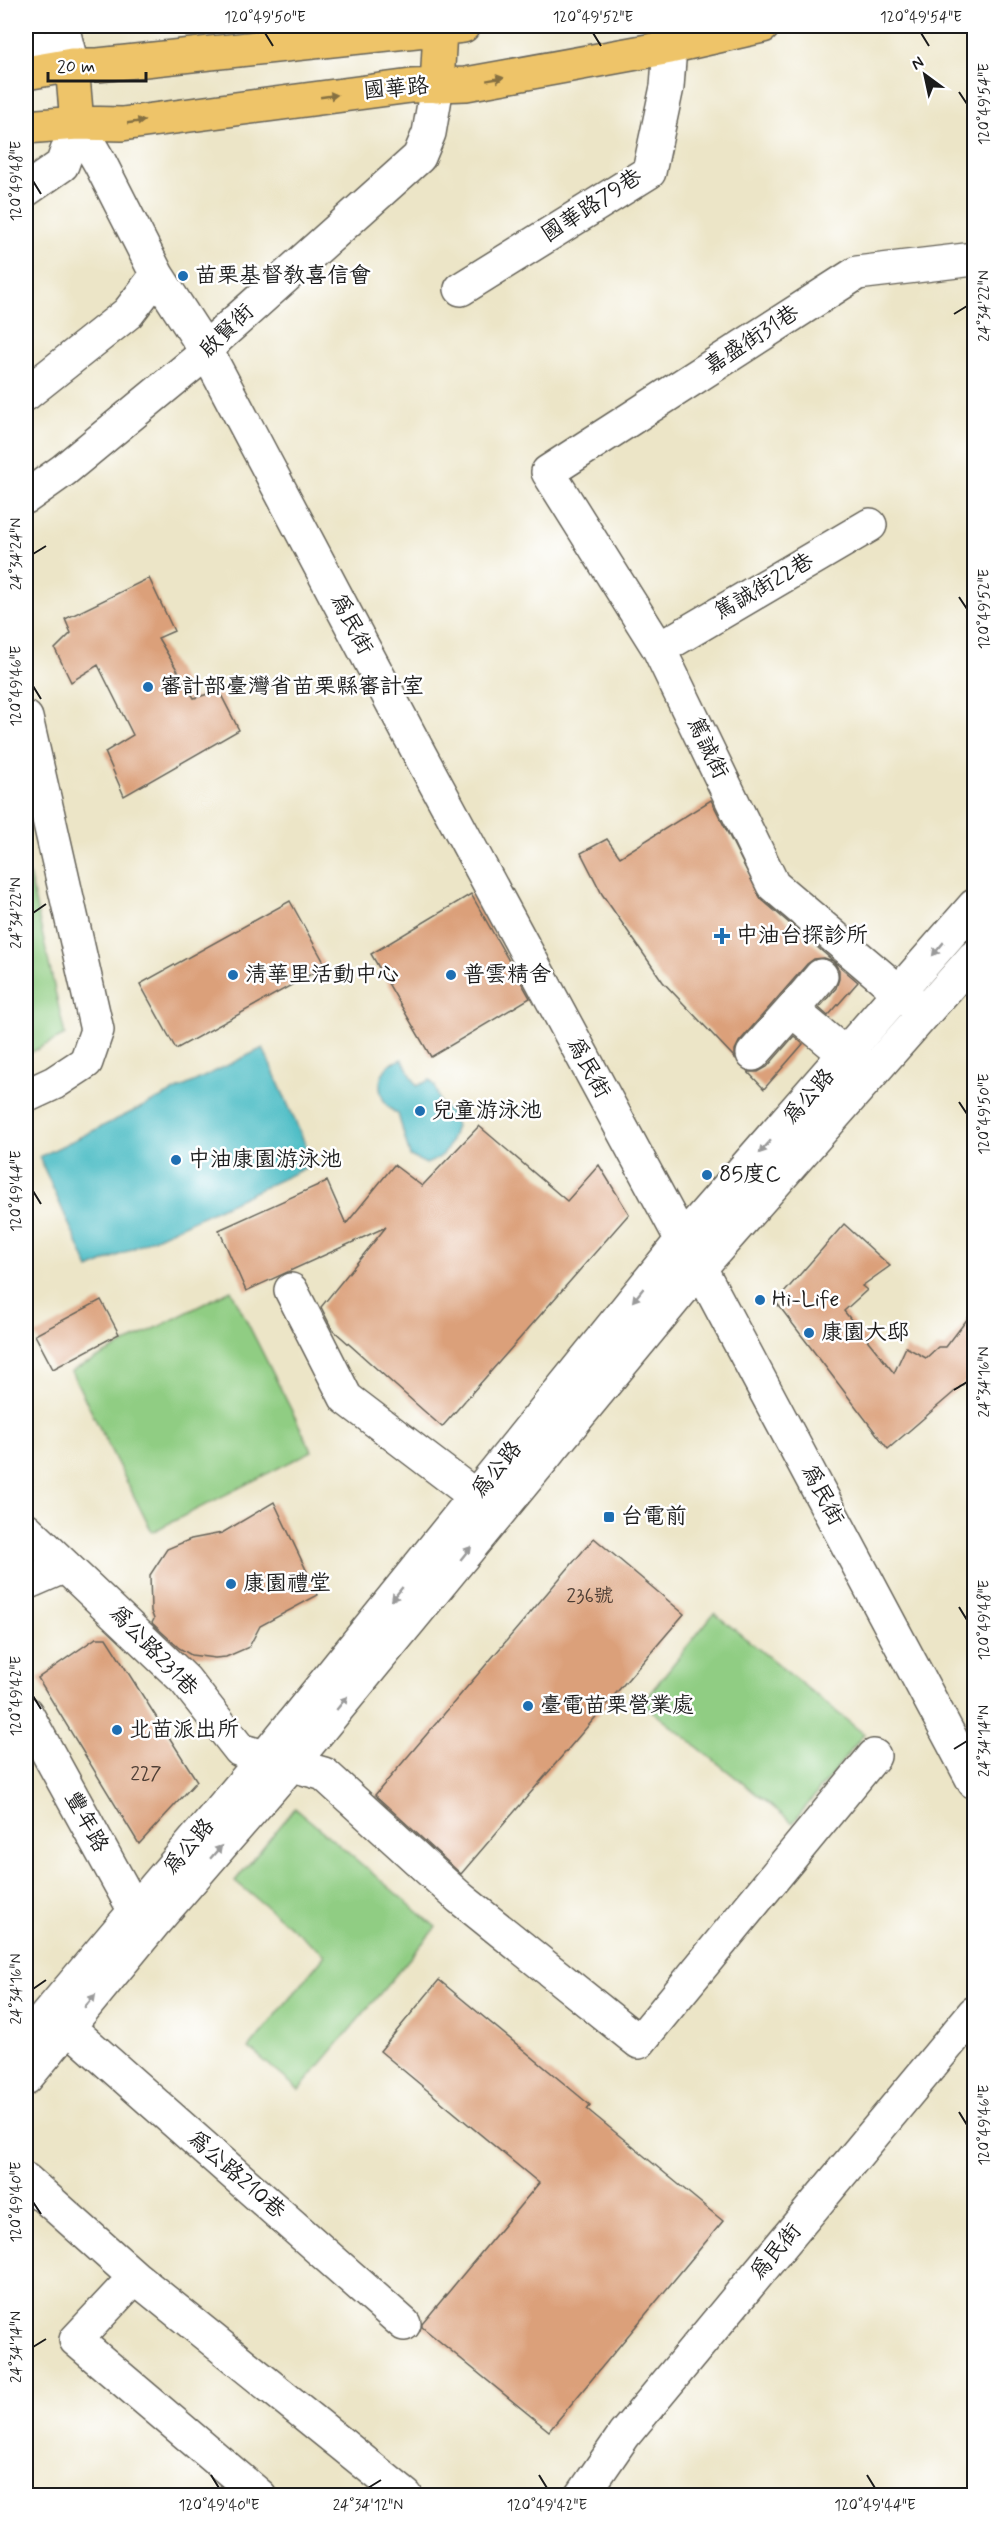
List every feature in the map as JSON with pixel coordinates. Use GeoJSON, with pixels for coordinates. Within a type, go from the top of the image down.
{"type":"FeatureCollection","features":[{"type":"Feature","properties":{"kind":"main road","name":"國華路"},"geometry":{"type":"LineString","coordinates":[[26,127],[77,123],[122,124],[388,88],[466,84],[670,47],[764,26]]}},
{"type":"Feature","properties":{"kind":"main road"},"geometry":{"type":"LineString","coordinates":[[26,73],[72,66],[448,27],[437,86]]}},
{"type":"Feature","properties":{"kind":"main road"},"geometry":{"type":"LineString","coordinates":[[72,66],[77,123]]}},
{"type":"Feature","properties":{"kind":"street"},"geometry":{"type":"LineString","coordinates":[[62,26],[72,66]]}},
{"type":"Feature","properties":{"kind":"street"},"geometry":{"type":"LineString","coordinates":[[26,39],[72,66]]}},
{"type":"Feature","properties":{"kind":"street","name":"國華路79巷"},"geometry":{"type":"LineString","coordinates":[[461,289],[649,172],[667,87],[670,47]]}},
{"type":"Feature","properties":{"kind":"street","name":"啟賢街"},"geometry":{"type":"LineString","coordinates":[[26,497],[64,470],[207,352],[216,338],[419,157],[429,133],[437,86]]}},
{"type":"Feature","properties":{"kind":"street"},"geometry":{"type":"LineString","coordinates":[[26,190],[62,165],[77,123]]}},
{"type":"Feature","properties":{"kind":"street","name":"為民街"},"geometry":{"type":"LineString","coordinates":[[77,123],[100,163],[156,275],[207,352],[437,787],[682,1240],[700,1268],[975,1782]]}},
{"type":"Feature","properties":{"kind":"street","name":"嘉盛街31巷"},"geometry":{"type":"LineString","coordinates":[[548,472],[856,273],[975,259]]}},
{"type":"Feature","properties":{"kind":"street"},"geometry":{"type":"LineString","coordinates":[[26,394],[128,314],[156,275]]}},
{"type":"Feature","properties":{"kind":"street","name":"篤誠街"},"geometry":{"type":"LineString","coordinates":[[548,472],[659,649],[773,885],[925,1014]]}},
{"type":"Feature","properties":{"kind":"street","name":"篤誠街22巷"},"geometry":{"type":"LineString","coordinates":[[659,649],[870,525]]}},
{"type":"Feature","properties":{"kind":"street"},"geometry":{"type":"LineString","coordinates":[[26,718],[97,1030],[86,1062],[54,1083],[26,1096]]}},
{"type":"Feature","properties":{"kind":"street","name":"為公路"},"geometry":{"type":"LineString","coordinates":[[26,2040],[144,1917],[278,1762],[487,1505],[682,1240],[975,906]]}},
{"type":"Feature","properties":{"kind":"street","name":"為公路"},"geometry":{"type":"LineString","coordinates":[[487,1505],[975,957]]}},
{"type":"Feature","properties":{"kind":"street"},"geometry":{"type":"LineString","coordinates":[[753,1054],[821,976]]}},
{"type":"Feature","properties":{"kind":"street"},"geometry":{"type":"LineString","coordinates":[[792,1010],[846,1055]]}},
{"type":"Feature","properties":{"kind":"street"},"geometry":{"type":"LineString","coordinates":[[291,1290],[346,1398],[487,1505]]}},
{"type":"Feature","properties":{"kind":"street","name":"為公路231巷"},"geometry":{"type":"LineString","coordinates":[[26,1529],[185,1680],[240,1750],[324,1774],[460,1898],[639,2042],[874,1756]]}},
{"type":"Feature","properties":{"kind":"street"},"geometry":{"type":"LineString","coordinates":[[26,1583],[65,1566]]}},
{"type":"Feature","properties":{"kind":"street","name":"豐年路"},"geometry":{"type":"LineString","coordinates":[[26,1713],[144,1917]]}},
{"type":"Feature","properties":{"kind":"street","name":"為公路"},"geometry":{"type":"LineString","coordinates":[[26,2078],[68,2027],[144,1917]]}},
{"type":"Feature","properties":{"kind":"street","name":"為民街"},"geometry":{"type":"LineString","coordinates":[[582,2496],[624,2435],[975,2013]]}},
{"type":"Feature","properties":{"kind":"street","name":"為公路210巷"},"geometry":{"type":"LineString","coordinates":[[68,2027],[404,2324]]}},
{"type":"Feature","properties":{"kind":"street"},"geometry":{"type":"LineString","coordinates":[[26,2180],[135,2277],[406,2496]]}},
{"type":"Feature","properties":{"kind":"street"},"geometry":{"type":"LineString","coordinates":[[135,2277],[76,2340],[260,2496]]}},
{"type":"Feature","properties":{"kind":"green space"},"geometry":{"type":"Polygon","coordinates":[[[26,861],[65,1035],[26,1055],[26,861]]]}},
{"type":"Feature","properties":{"kind":"green space"},"geometry":{"type":"Polygon","coordinates":[[[231,1290],[312,1451],[152,1532],[71,1371],[231,1290]]]}},
{"type":"Feature","properties":{"kind":"green space"},"geometry":{"type":"Polygon","coordinates":[[[714,1613],[864,1734],[793,1823],[642,1703],[714,1613]]]}},
{"type":"Feature","properties":{"kind":"green space"},"geometry":{"type":"Polygon","coordinates":[[[295,1808],[436,1927],[299,2090],[249,2048],[325,1955],[235,1881],[295,1808]]]}},
{"type":"Feature","properties":{"kind":"water","name":"中油康園游泳池"},"geometry":{"type":"Polygon","coordinates":[[[263,1048],[314,1164],[89,1269],[39,1157],[263,1048]]]}},
{"type":"Feature","properties":{"kind":"water","name":"兒童游泳池"},"geometry":{"type":"Polygon","coordinates":[[[402,1059],[417,1086],[430,1080],[435,1086],[440,1103],[451,1113],[456,1126],[443,1154],[426,1164],[410,1156],[398,1114],[387,1105],[381,1092],[381,1078],[384,1071],[390,1064],[402,1059]]]}},
{"type":"Feature","properties":{"kind":"building","name":"審計部臺灣省苗栗縣審計室"},"geometry":{"type":"Polygon","coordinates":[[[149,578],[174,631],[158,638],[194,698],[219,691],[239,730],[124,796],[105,752],[133,735],[98,665],[71,682],[55,649],[71,633],[65,619],[149,578]]]}},
{"type":"Feature","properties":{"kind":"building","name":"中油台探診所"},"geometry":{"type":"Polygon","coordinates":[[[711,800],[761,899],[858,982],[828,1016],[819,1008],[836,988],[839,970],[833,961],[824,958],[814,959],[807,964],[739,1042],[735,1050],[735,1058],[663,982],[602,894],[581,853],[607,839],[620,857],[711,800]]]}},
{"type":"Feature","properties":{"kind":"building","name":"普雲精舍"},"geometry":{"type":"Polygon","coordinates":[[[471,894],[530,998],[431,1057],[371,954],[471,894]]]}},
{"type":"Feature","properties":{"kind":"building","name":"清華里活動中心"},"geometry":{"type":"Polygon","coordinates":[[[290,901],[326,966],[176,1049],[140,984],[290,901]]]}},
{"type":"Feature","properties":{"kind":"building"},"geometry":{"type":"Polygon","coordinates":[[[794,1036],[803,1044],[764,1089],[748,1072],[758,1072],[767,1067],[794,1036]]]}},
{"type":"Feature","properties":{"kind":"building"},"geometry":{"type":"Polygon","coordinates":[[[479,1126],[567,1201],[599,1165],[629,1214],[442,1427],[332,1329],[321,1307],[386,1227],[246,1291],[219,1230],[327,1181],[346,1224],[394,1165],[422,1186],[479,1126]]]}},
{"type":"Feature","properties":{"kind":"building","name":"康園大邸"},"geometry":{"type":"Polygon","coordinates":[[[844,1224],[890,1266],[862,1286],[867,1290],[844,1311],[894,1373],[906,1347],[926,1358],[938,1347],[946,1347],[975,1309],[975,1374],[888,1449],[776,1302],[844,1224]]]}},
{"type":"Feature","properties":{"kind":"building"},"geometry":{"type":"Polygon","coordinates":[[[101,1300],[119,1334],[53,1369],[35,1335],[101,1300]]]}},
{"type":"Feature","properties":{"kind":"building","name":"康園禮堂"},"geometry":{"type":"Polygon","coordinates":[[[274,1502],[318,1595],[260,1626],[249,1647],[226,1657],[191,1655],[179,1648],[152,1623],[154,1619],[151,1611],[150,1575],[167,1549],[191,1539],[222,1533],[274,1502]]]}},
{"type":"Feature","properties":{"kind":"building","name":"臺電苗栗營業處"},"geometry":{"type":"Polygon","coordinates":[[[594,1538],[684,1614],[461,1874],[375,1795],[594,1538]]]}},
{"type":"Feature","properties":{"kind":"building","name":"北苗派出所"},"geometry":{"type":"Polygon","coordinates":[[[96,1638],[106,1638],[197,1781],[139,1844],[38,1678],[96,1638]]]}},
{"type":"Feature","properties":{"kind":"building"},"geometry":{"type":"Polygon","coordinates":[[[439,1980],[590,2105],[587,2109],[723,2221],[549,2431],[422,2327],[422,2324],[539,2183],[380,2051],[439,1980]]]}},
{"type":"Feature","properties":{"kind":"place","name":"苗栗基督教喜信會"},"geometry":{"type":"Point","coordinates":[183,276]}},
{"type":"Feature","properties":{"kind":"place","name":"審計部臺灣省苗栗縣審計室"},"geometry":{"type":"Point","coordinates":[148,687]}},
{"type":"Feature","properties":{"kind":"place","name":"中油台探診所"},"geometry":{"type":"Point","coordinates":[722,936]}},
{"type":"Feature","properties":{"kind":"place","name":"清華里活動中心"},"geometry":{"type":"Point","coordinates":[233,975]}},
{"type":"Feature","properties":{"kind":"place","name":"普雲精舍"},"geometry":{"type":"Point","coordinates":[451,975]}},
{"type":"Feature","properties":{"kind":"place","name":"兒童游泳池"},"geometry":{"type":"Point","coordinates":[420,1111]}},
{"type":"Feature","properties":{"kind":"place","name":"中油康園游泳池"},"geometry":{"type":"Point","coordinates":[176,1160]}},
{"type":"Feature","properties":{"kind":"place","name":"85度C"},"geometry":{"type":"Point","coordinates":[707,1175]}},
{"type":"Feature","properties":{"kind":"place","name":"Hi-Life"},"geometry":{"type":"Point","coordinates":[760,1300]}},
{"type":"Feature","properties":{"kind":"place","name":"康園大邸"},"geometry":{"type":"Point","coordinates":[809,1333]}},
{"type":"Feature","properties":{"kind":"place","name":"台電前"},"geometry":{"type":"Point","coordinates":[609,1517]}},
{"type":"Feature","properties":{"kind":"place","name":"康園禮堂"},"geometry":{"type":"Point","coordinates":[231,1584]}},
{"type":"Feature","properties":{"kind":"place","name":"臺電苗栗營業處"},"geometry":{"type":"Point","coordinates":[528,1706]}},
{"type":"Feature","properties":{"kind":"place","name":"北苗派出所"},"geometry":{"type":"Point","coordinates":[117,1730]}}]}
